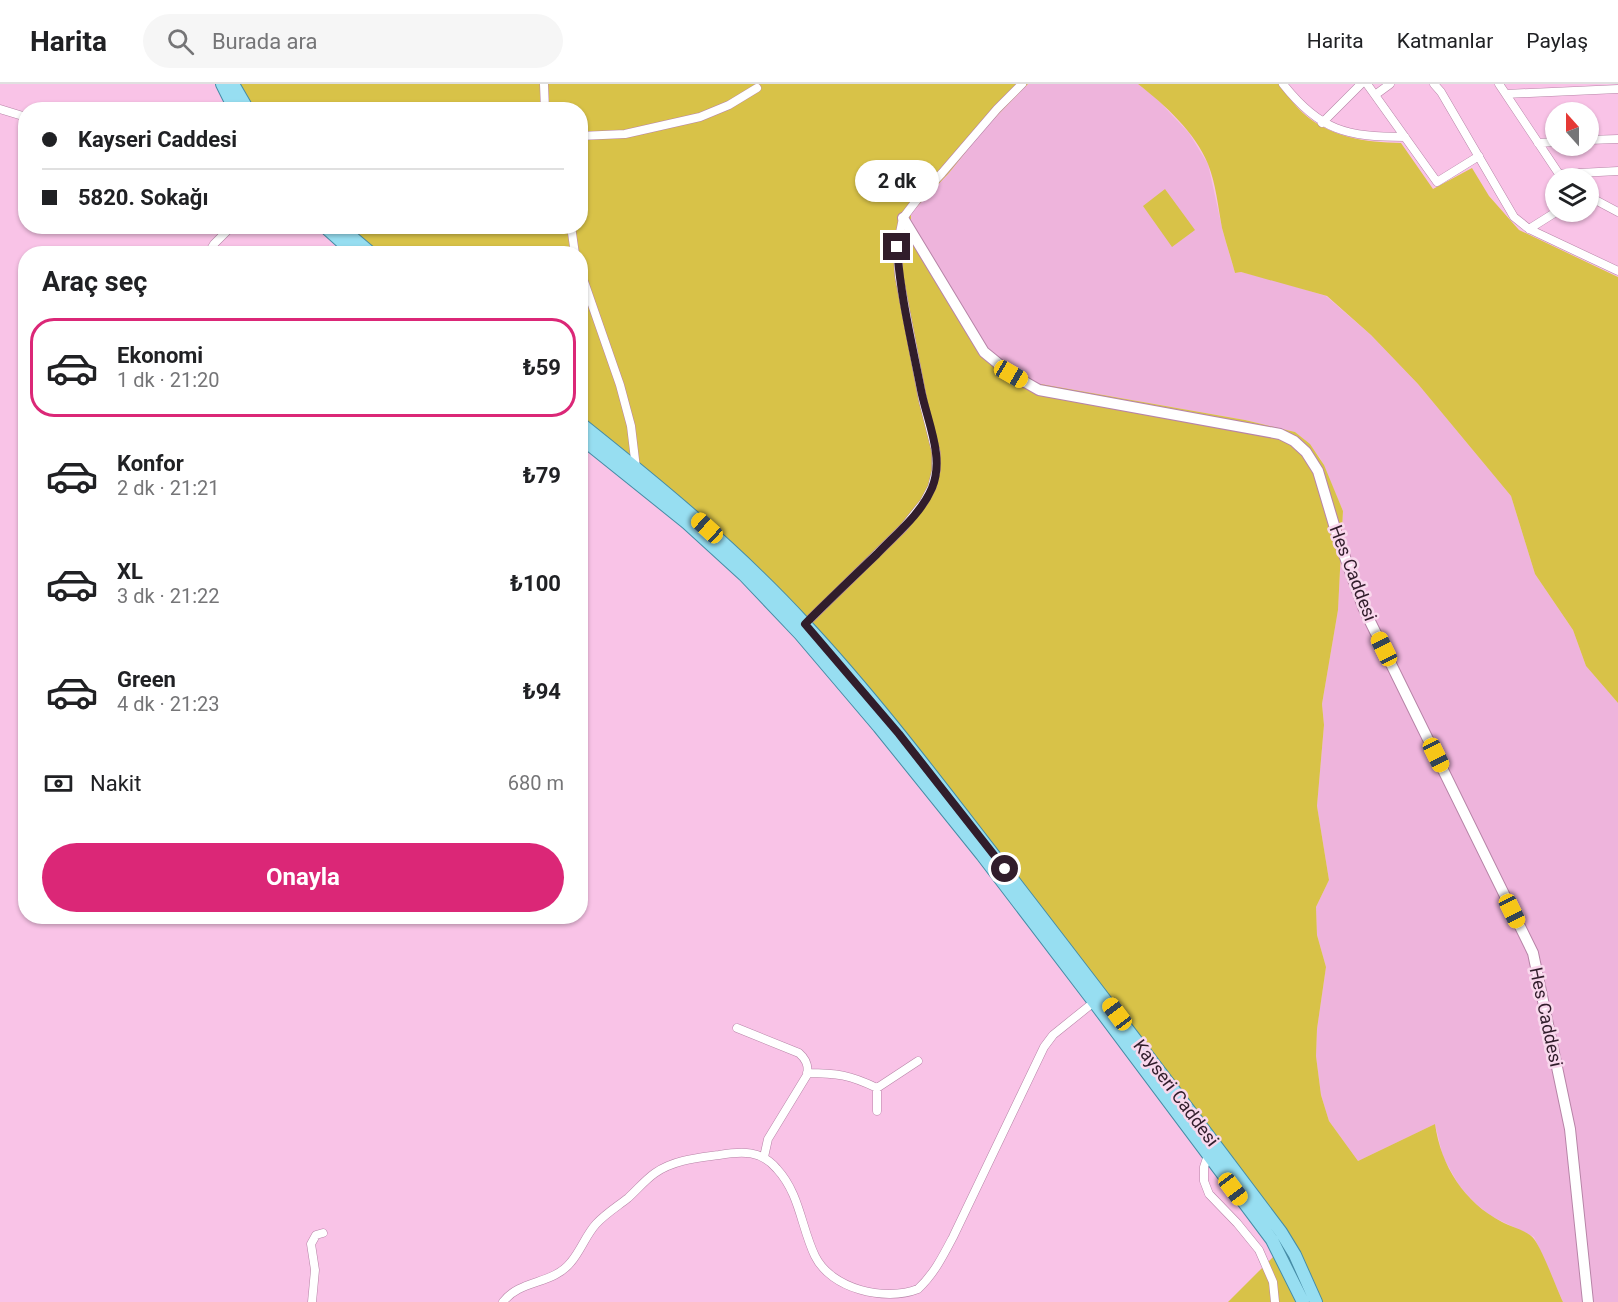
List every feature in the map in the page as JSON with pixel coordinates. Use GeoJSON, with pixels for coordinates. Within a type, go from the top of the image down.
{"type":"FeatureCollection","features":[{"type":"Feature","properties":{"kind":"main road"},"geometry":{"type":"LineString","coordinates":[[222,84],[231,102]]}},
{"type":"Feature","properties":{"kind":"main road"},"geometry":{"type":"LineString","coordinates":[[233,84],[243,102]]}},
{"type":"Feature","properties":{"kind":"main road"},"geometry":{"type":"LineString","coordinates":[[333,234],[346,246]]}},
{"type":"Feature","properties":{"kind":"main road"},"geometry":{"type":"LineString","coordinates":[[348,234],[363,246]]}},
{"type":"Feature","properties":{"kind":"main road","name":"Kayseri Caddesi"},"geometry":{"type":"LineString","coordinates":[[588,429],[736,554],[805,624],[860,687],[939,784],[1272,1240],[1303,1302]]}},
{"type":"Feature","properties":{"kind":"main road","name":"Kayseri Caddesi"},"geometry":{"type":"LineString","coordinates":[[588,443],[687,523],[744,575],[800,634],[930,790],[1281,1232],[1295,1255],[1316,1302]]}},
{"type":"Feature","properties":{"kind":"street"},"geometry":{"type":"LineString","coordinates":[[544,84],[545,102]]}},
{"type":"Feature","properties":{"kind":"street"},"geometry":{"type":"LineString","coordinates":[[805,624],[904,527],[924,502],[932,487],[936,471],[936,452],[923,401],[899,276],[897,247],[903,218],[1022,84]]}},
{"type":"Feature","properties":{"kind":"street"},"geometry":{"type":"LineString","coordinates":[[1283,84],[1299,104],[1323,123],[1345,133],[1369,137],[1405,137]]}},
{"type":"Feature","properties":{"kind":"street"},"geometry":{"type":"LineString","coordinates":[[1323,123],[1361,84]]}},
{"type":"Feature","properties":{"kind":"street"},"geometry":{"type":"LineString","coordinates":[[1367,84],[1437,182],[1479,156]]}},
{"type":"Feature","properties":{"kind":"street"},"geometry":{"type":"LineString","coordinates":[[1375,95],[1390,84]]}},
{"type":"Feature","properties":{"kind":"street"},"geometry":{"type":"LineString","coordinates":[[1434,84],[1441,92],[1514,217],[1529,229],[1618,271]]}},
{"type":"Feature","properties":{"kind":"street"},"geometry":{"type":"LineString","coordinates":[[1499,84],[1556,168]]}},
{"type":"Feature","properties":{"kind":"street"},"geometry":{"type":"LineString","coordinates":[[1506,94],[1593,87],[1618,89]]}},
{"type":"Feature","properties":{"kind":"street"},"geometry":{"type":"LineString","coordinates":[[588,136],[626,134],[700,117],[729,105],[757,88]]}},
{"type":"Feature","properties":{"kind":"street"},"geometry":{"type":"LineString","coordinates":[[0,109],[18,115]]}},
{"type":"Feature","properties":{"kind":"street"},"geometry":{"type":"LineString","coordinates":[[1599,140],[1618,139]]}},
{"type":"Feature","properties":{"kind":"street"},"geometry":{"type":"LineString","coordinates":[[1538,143],[1545,143]]}},
{"type":"Feature","properties":{"kind":"street"},"geometry":{"type":"LineString","coordinates":[[1599,173],[1618,171]]}},
{"type":"Feature","properties":{"kind":"street"},"geometry":{"type":"LineString","coordinates":[[1599,202],[1618,212]]}},
{"type":"Feature","properties":{"kind":"street","name":"Hes Caddesi"},"geometry":{"type":"LineString","coordinates":[[903,218],[984,352],[1011,374],[1039,390],[1280,434],[1294,441],[1306,452],[1318,471],[1337,536],[1363,607],[1533,953],[1570,1129],[1588,1302]]}},
{"type":"Feature","properties":{"kind":"street"},"geometry":{"type":"LineString","coordinates":[[1529,229],[1545,219]]}},
{"type":"Feature","properties":{"kind":"street"},"geometry":{"type":"LineString","coordinates":[[213,246],[224,234]]}},
{"type":"Feature","properties":{"kind":"street"},"geometry":{"type":"LineString","coordinates":[[588,293],[620,385],[631,426],[636,468]]}},
{"type":"Feature","properties":{"kind":"street"},"geometry":{"type":"LineString","coordinates":[[503,1302],[519,1288],[548,1280],[561,1272],[571,1262],[596,1224],[654,1174],[679,1161],[740,1151],[764,1157],[777,1169],[790,1188],[815,1256],[828,1276],[849,1291],[865,1298],[881,1300],[899,1298],[916,1290],[938,1266],[1044,1047],[1053,1035],[1098,999]]}},
{"type":"Feature","properties":{"kind":"street"},"geometry":{"type":"LineString","coordinates":[[736,1028],[799,1053],[806,1061],[807,1073],[768,1139],[764,1157]]}},
{"type":"Feature","properties":{"kind":"street"},"geometry":{"type":"LineString","coordinates":[[877,1088],[918,1061]]}},
{"type":"Feature","properties":{"kind":"street"},"geometry":{"type":"LineString","coordinates":[[807,1073],[830,1073],[853,1077],[877,1088]]}},
{"type":"Feature","properties":{"kind":"street"},"geometry":{"type":"LineString","coordinates":[[877,1088],[877,1112]]}},
{"type":"Feature","properties":{"kind":"street"},"geometry":{"type":"LineString","coordinates":[[1208,1155],[1204,1167],[1204,1181],[1209,1194],[1237,1223],[1258,1250],[1273,1282],[1275,1302]]}},
{"type":"Feature","properties":{"kind":"street"},"geometry":{"type":"LineString","coordinates":[[312,1302],[315,1270],[311,1244],[316,1235],[324,1233]]}},
{"type":"Feature","properties":{"kind":"shaded area"},"geometry":{"type":"Polygon","coordinates":[[[223,84],[1028,84],[984,129],[949,173],[911,213],[911,222],[988,351],[1035,383],[1245,420],[1295,432],[1310,444],[1324,465],[1343,511],[1338,610],[1322,704],[1324,725],[1317,806],[1329,880],[1316,907],[1317,935],[1326,967],[1317,1029],[1316,1056],[1321,1095],[1329,1121],[1358,1161],[1435,1124],[1443,1154],[1456,1181],[1488,1214],[1532,1236],[1542,1252],[1563,1302],[1228,1302],[1281,1249],[832,664],[588,436],[588,246],[355,246],[341,234],[588,234],[588,102],[234,102],[223,84]]]}},
{"type":"Feature","properties":{"kind":"shaded area"},"geometry":{"type":"Polygon","coordinates":[[[1028,84],[1138,84],[1156,98],[1189,133],[1208,164],[1235,273],[1241,272],[1277,281],[1326,296],[1371,335],[1418,384],[1511,496],[1535,574],[1573,630],[1586,666],[1618,703],[1618,1302],[1563,1302],[1534,1237],[1491,1216],[1460,1187],[1443,1157],[1435,1124],[1358,1161],[1329,1121],[1321,1095],[1316,1056],[1317,1029],[1326,967],[1317,935],[1316,907],[1329,880],[1317,806],[1324,725],[1322,704],[1338,610],[1343,511],[1320,458],[1295,432],[1245,420],[1035,383],[988,351],[911,222],[910,214],[949,173],[984,129],[1028,84]]]}},
{"type":"Feature","properties":{"kind":"shaded area"},"geometry":{"type":"Polygon","coordinates":[[[1138,84],[1279,84],[1300,110],[1325,128],[1362,140],[1401,143],[1433,189],[1472,168],[1489,196],[1519,230],[1618,277],[1618,703],[1586,666],[1573,630],[1535,574],[1511,496],[1418,384],[1371,335],[1327,296],[1241,272],[1235,273],[1222,228],[1213,179],[1202,152],[1178,120],[1138,84]]]}},
{"type":"Feature","properties":{"kind":"shaded area"},"geometry":{"type":"Polygon","coordinates":[[[1165,189],[1195,230],[1172,247],[1143,206],[1165,189]]]}},
{"type":"Feature","properties":{"kind":"route"},"geometry":{"type":"LineString","coordinates":[[897,247],[899,276],[923,401],[936,452],[936,471],[932,487],[924,502],[904,527],[805,624],[899,734],[1005,869]]}}]}
